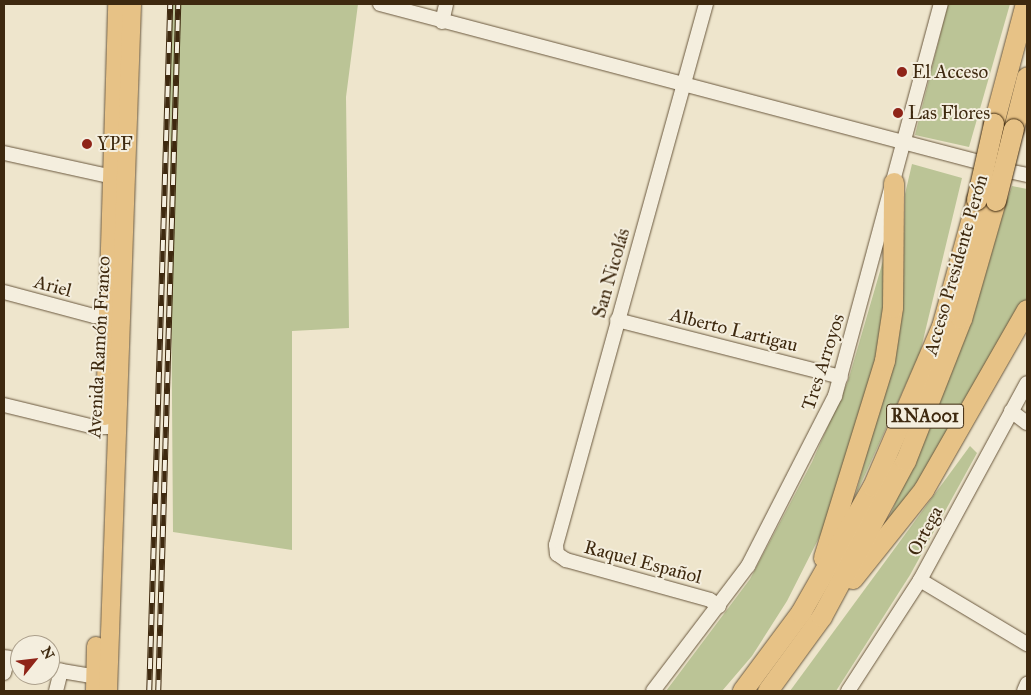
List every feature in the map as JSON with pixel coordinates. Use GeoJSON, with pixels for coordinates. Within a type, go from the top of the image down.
{"type":"FeatureCollection","features":[{"type":"Feature","properties":{"kind":"highway","name":"Acceso Presidente Perón"},"geometry":{"type":"LineString","coordinates":[[742,691],[801,613],[855,524],[909,407],[942,327],[1026,4]]}},
{"type":"Feature","properties":{"kind":"highway","name":"Acceso Presidente Perón"},"geometry":{"type":"LineString","coordinates":[[768,691],[822,617],[906,460],[962,319],[996,201],[1027,78]]}},
{"type":"Feature","properties":{"kind":"highway"},"geometry":{"type":"LineString","coordinates":[[801,613],[847,495],[881,383],[894,308],[894,183]]}},
{"type":"Feature","properties":{"kind":"highway"},"geometry":{"type":"LineString","coordinates":[[822,617],[924,490],[1027,310]]}},
{"type":"Feature","properties":{"kind":"main road","name":"Avenida Ramón Franco"},"geometry":{"type":"LineString","coordinates":[[117,4],[120,179]]}},
{"type":"Feature","properties":{"kind":"main road","name":"Avenida Ramón Franco"},"geometry":{"type":"LineString","coordinates":[[101,684],[120,179],[132,4]]}},
{"type":"Feature","properties":{"kind":"street"},"geometry":{"type":"LineString","coordinates":[[380,4],[442,22],[975,161]]}},
{"type":"Feature","properties":{"kind":"street"},"geometry":{"type":"LineString","coordinates":[[442,22],[446,4]]}},
{"type":"Feature","properties":{"kind":"street","name":"San Nicolás"},"geometry":{"type":"LineString","coordinates":[[557,554],[617,320],[706,4]]}},
{"type":"Feature","properties":{"kind":"street","name":"Tres Arroyos"},"geometry":{"type":"LineString","coordinates":[[652,691],[719,606],[768,532],[820,430],[841,377],[941,4]]}},
{"type":"Feature","properties":{"kind":"street"},"geometry":{"type":"LineString","coordinates":[[4,153],[120,179]]}},
{"type":"Feature","properties":{"kind":"street","name":"Ariel"},"geometry":{"type":"LineString","coordinates":[[4,292],[115,317]]}},
{"type":"Feature","properties":{"kind":"street","name":"Alberto Lartigau"},"geometry":{"type":"LineString","coordinates":[[617,320],[841,377]]}},
{"type":"Feature","properties":{"kind":"street","name":"Ortega"},"geometry":{"type":"LineString","coordinates":[[848,691],[920,580],[1010,411],[1027,383]]}},
{"type":"Feature","properties":{"kind":"street"},"geometry":{"type":"LineString","coordinates":[[4,405],[111,427]]}},
{"type":"Feature","properties":{"kind":"street"},"geometry":{"type":"LineString","coordinates":[[1010,411],[1027,423]]}},
{"type":"Feature","properties":{"kind":"street","name":"Raquel Español"},"geometry":{"type":"LineString","coordinates":[[557,554],[710,600],[719,606]]}},
{"type":"Feature","properties":{"kind":"street"},"geometry":{"type":"LineString","coordinates":[[920,580],[1027,644]]}},
{"type":"Feature","properties":{"kind":"street"},"geometry":{"type":"LineString","coordinates":[[4,674],[10,659]]}},
{"type":"Feature","properties":{"kind":"street"},"geometry":{"type":"LineString","coordinates":[[60,672],[101,684]]}},
{"type":"Feature","properties":{"kind":"street"},"geometry":{"type":"LineString","coordinates":[[1024,691],[1027,684]]}},
{"type":"Feature","properties":{"kind":"green space"},"geometry":{"type":"Polygon","coordinates":[[[169,4],[358,4],[346,97],[349,328],[292,331],[292,550],[173,532],[169,4]]]}},
{"type":"Feature","properties":{"kind":"green space"},"geometry":{"type":"Polygon","coordinates":[[[948,4],[1010,4],[969,147],[915,135],[948,4]]]}},
{"type":"Feature","properties":{"kind":"green space"},"geometry":{"type":"Polygon","coordinates":[[[912,164],[962,178],[920,353],[855,497],[888,374],[903,289],[905,194],[912,164]]]}},
{"type":"Feature","properties":{"kind":"green space"},"geometry":{"type":"Polygon","coordinates":[[[1012,186],[1027,189],[1027,301],[942,448],[887,523],[947,377],[1012,186]]]}},
{"type":"Feature","properties":{"kind":"green space"},"geometry":{"type":"Polygon","coordinates":[[[885,254],[887,281],[875,381],[827,522],[787,601],[752,656],[722,691],[666,691],[750,579],[812,462],[848,381],[885,254]]]}},
{"type":"Feature","properties":{"kind":"green space"},"geometry":{"type":"Polygon","coordinates":[[[970,446],[977,453],[910,575],[836,691],[790,691],[970,446]]]}},
{"type":"Feature","properties":{"kind":"railway"},"geometry":{"type":"LineString","coordinates":[[149,691],[170,4]]}},
{"type":"Feature","properties":{"kind":"railway"},"geometry":{"type":"LineString","coordinates":[[158,691],[178,4]]}},
{"type":"Feature","properties":{"kind":"place","name":"El Acceso"},"geometry":{"type":"Point","coordinates":[902,72]}},
{"type":"Feature","properties":{"kind":"place","name":"Las Flores"},"geometry":{"type":"Point","coordinates":[898,113]}},
{"type":"Feature","properties":{"kind":"place","name":"YPF"},"geometry":{"type":"Point","coordinates":[87,144]}}]}
